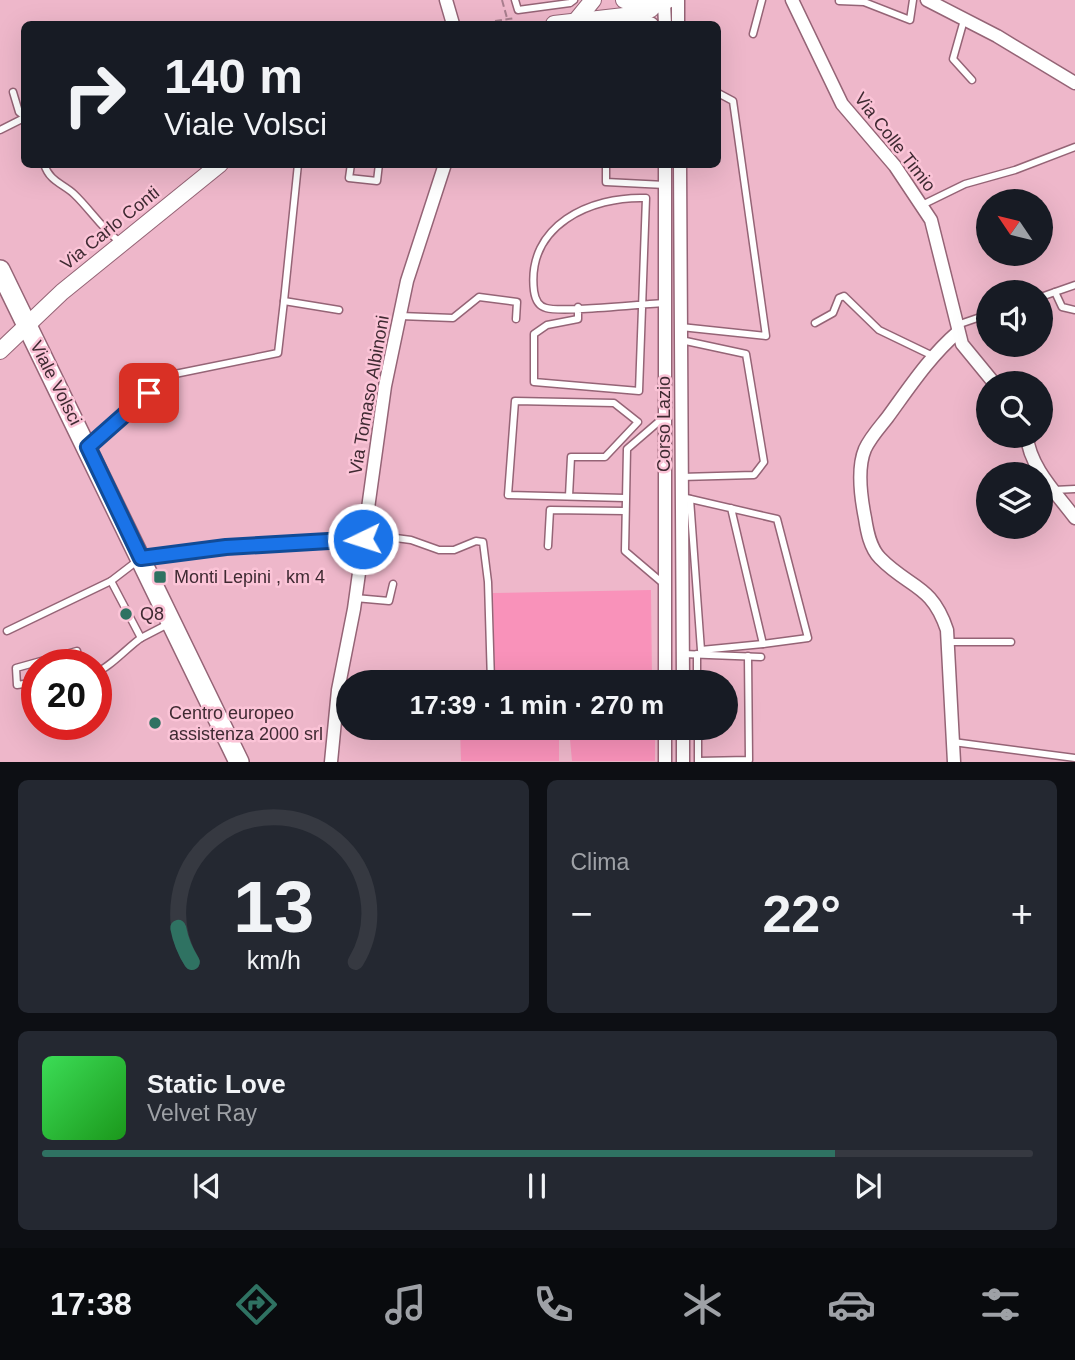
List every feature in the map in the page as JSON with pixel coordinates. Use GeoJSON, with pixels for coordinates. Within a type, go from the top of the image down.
{"type":"FeatureCollection","features":[{"type":"Feature","properties":{"kind":"main road","name":"Viale Volsci"},"geometry":{"type":"LineString","coordinates":[[0,270],[239,761]]}},
{"type":"Feature","properties":{"kind":"street"},"geometry":{"type":"LineString","coordinates":[[446,0],[452,21]]}},
{"type":"Feature","properties":{"kind":"street"},"geometry":{"type":"LineString","coordinates":[[576,21],[593,0]]}},
{"type":"Feature","properties":{"kind":"street"},"geometry":{"type":"LineString","coordinates":[[599,0],[608,19]]}},
{"type":"Feature","properties":{"kind":"street"},"geometry":{"type":"LineString","coordinates":[[608,19],[613,0]]}},
{"type":"Feature","properties":{"kind":"street"},"geometry":{"type":"LineString","coordinates":[[624,0],[663,7],[675,21]]}},
{"type":"Feature","properties":{"kind":"street","name":"Via Colle Timio"},"geometry":{"type":"LineString","coordinates":[[792,0],[842,104],[895,166],[922,205],[939,241],[956,328],[962,344],[984,371]]}},
{"type":"Feature","properties":{"kind":"street"},"geometry":{"type":"LineString","coordinates":[[927,0],[1075,83]]}},
{"type":"Feature","properties":{"kind":"street"},"geometry":{"type":"LineString","coordinates":[[586,21],[633,15],[663,7]]}},
{"type":"Feature","properties":{"kind":"street","name":"Via Carlo Conti"},"geometry":{"type":"LineString","coordinates":[[0,351],[26,324],[121,243],[215,168]]}},
{"type":"Feature","properties":{"kind":"street","name":"Via Tomaso Albinoni"},"geometry":{"type":"LineString","coordinates":[[331,761],[338,690],[355,598],[385,386],[407,281],[444,168]]}},
{"type":"Feature","properties":{"kind":"street","name":"Corso Lazio"},"geometry":{"type":"LineString","coordinates":[[665,168],[665,670]]}},
{"type":"Feature","properties":{"kind":"street","name":"Corso Lazio"},"geometry":{"type":"LineString","coordinates":[[680,168],[681,477],[686,498],[683,670]]}},
{"type":"Feature","properties":{"kind":"street"},"geometry":{"type":"LineString","coordinates":[[954,761],[947,630],[937,605],[922,588],[878,556],[867,529],[862,490],[865,450],[910,383],[956,328]]}},
{"type":"Feature","properties":{"kind":"street"},"geometry":{"type":"LineString","coordinates":[[1029,448],[1031,456],[1075,518]]}},
{"type":"Feature","properties":{"kind":"street"},"geometry":{"type":"LineString","coordinates":[[665,740],[665,761]]}},
{"type":"Feature","properties":{"kind":"street"},"geometry":{"type":"LineString","coordinates":[[683,740],[683,761]]}},
{"type":"Feature","properties":{"kind":"lane"},"geometry":{"type":"LineString","coordinates":[[515,0],[518,10],[574,0]]}},
{"type":"Feature","properties":{"kind":"lane"},"geometry":{"type":"LineString","coordinates":[[753,34],[762,0]]}},
{"type":"Feature","properties":{"kind":"lane"},"geometry":{"type":"LineString","coordinates":[[839,1],[873,4],[909,20],[913,0]]}},
{"type":"Feature","properties":{"kind":"lane"},"geometry":{"type":"LineString","coordinates":[[964,19],[953,58],[972,80]]}},
{"type":"Feature","properties":{"kind":"lane"},"geometry":{"type":"LineString","coordinates":[[13,92],[21,114]]}},
{"type":"Feature","properties":{"kind":"lane"},"geometry":{"type":"LineString","coordinates":[[681,334],[766,336],[733,101],[721,95]]}},
{"type":"Feature","properties":{"kind":"lane"},"geometry":{"type":"LineString","coordinates":[[0,130],[21,119]]}},
{"type":"Feature","properties":{"kind":"lane"},"geometry":{"type":"LineString","coordinates":[[922,205],[965,184],[1015,170],[1075,147]]}},
{"type":"Feature","properties":{"kind":"lane"},"geometry":{"type":"LineString","coordinates":[[46,168],[49,177],[75,195],[93,218],[121,243]]}},
{"type":"Feature","properties":{"kind":"lane"},"geometry":{"type":"LineString","coordinates":[[88,447],[170,375],[278,353],[298,168]]}},
{"type":"Feature","properties":{"kind":"lane"},"geometry":{"type":"LineString","coordinates":[[350,168],[349,178],[377,181],[379,168]]}},
{"type":"Feature","properties":{"kind":"lane"},"geometry":{"type":"LineString","coordinates":[[606,168],[606,182],[665,185]]}},
{"type":"Feature","properties":{"kind":"lane"},"geometry":{"type":"LineString","coordinates":[[578,307],[578,319],[547,325],[534,334],[534,382],[639,391],[642,304],[646,198],[623,197],[590,205],[550,234],[534,263],[533,278],[540,304],[547,308],[578,307],[642,304],[665,303]]}},
{"type":"Feature","properties":{"kind":"lane"},"geometry":{"type":"LineString","coordinates":[[1075,285],[1055,292],[1062,307],[1075,310]]}},
{"type":"Feature","properties":{"kind":"lane"},"geometry":{"type":"LineString","coordinates":[[815,323],[833,313],[839,298],[844,296],[879,330],[933,356]]}},
{"type":"Feature","properties":{"kind":"lane"},"geometry":{"type":"LineString","coordinates":[[400,316],[453,318],[479,297],[517,302],[516,320]]}},
{"type":"Feature","properties":{"kind":"lane"},"geometry":{"type":"LineString","coordinates":[[284,301],[339,310]]}},
{"type":"Feature","properties":{"kind":"lane"},"geometry":{"type":"LineString","coordinates":[[956,328],[976,320]]}},
{"type":"Feature","properties":{"kind":"lane"},"geometry":{"type":"LineString","coordinates":[[681,334],[746,354],[764,462],[754,475],[681,477]]}},
{"type":"Feature","properties":{"kind":"lane"},"geometry":{"type":"LineString","coordinates":[[569,496],[571,457],[605,457],[638,422],[614,403],[516,401],[508,495],[625,498]]}},
{"type":"Feature","properties":{"kind":"lane"},"geometry":{"type":"LineString","coordinates":[[665,417],[627,449],[625,498],[625,551],[665,585]]}},
{"type":"Feature","properties":{"kind":"lane"},"geometry":{"type":"LineString","coordinates":[[1055,490],[1075,489]]}},
{"type":"Feature","properties":{"kind":"lane"},"geometry":{"type":"LineString","coordinates":[[686,498],[777,519],[808,638],[701,650],[686,498]]}},
{"type":"Feature","properties":{"kind":"lane"},"geometry":{"type":"LineString","coordinates":[[731,508],[763,644]]}},
{"type":"Feature","properties":{"kind":"lane"},"geometry":{"type":"LineString","coordinates":[[548,546],[550,510],[625,511]]}},
{"type":"Feature","properties":{"kind":"lane"},"geometry":{"type":"LineString","coordinates":[[7,631],[111,581],[141,558],[226,547],[364,537],[411,540],[439,550],[454,550],[476,541],[483,542],[490,670]]}},
{"type":"Feature","properties":{"kind":"lane"},"geometry":{"type":"LineString","coordinates":[[111,581],[141,638]]}},
{"type":"Feature","properties":{"kind":"lane"},"geometry":{"type":"LineString","coordinates":[[355,598],[389,601],[393,584]]}},
{"type":"Feature","properties":{"kind":"lane"},"geometry":{"type":"LineString","coordinates":[[112,662],[141,638],[172,622]]}},
{"type":"Feature","properties":{"kind":"lane"},"geometry":{"type":"LineString","coordinates":[[947,642],[1011,642]]}},
{"type":"Feature","properties":{"kind":"lane"},"geometry":{"type":"LineString","coordinates":[[682,654],[761,657]]}},
{"type":"Feature","properties":{"kind":"lane"},"geometry":{"type":"LineString","coordinates":[[697,654],[697,670]]}},
{"type":"Feature","properties":{"kind":"lane"},"geometry":{"type":"LineString","coordinates":[[698,740],[698,761],[749,760],[748,656]]}},
{"type":"Feature","properties":{"kind":"lane"},"geometry":{"type":"LineString","coordinates":[[21,667],[16,668],[17,685],[21,684]]}},
{"type":"Feature","properties":{"kind":"lane"},"geometry":{"type":"LineString","coordinates":[[953,742],[1075,758]]}},
{"type":"Feature","properties":{"kind":"path"},"geometry":{"type":"LineString","coordinates":[[495,21],[507,19],[502,0]]}},
{"type":"Feature","properties":{"kind":"shaded area"},"geometry":{"type":"Polygon","coordinates":[[[651,590],[652,670],[495,670],[493,593],[651,590]]]}},
{"type":"Feature","properties":{"kind":"shaded area"},"geometry":{"type":"Polygon","coordinates":[[[460,740],[559,740],[559,761],[461,761],[460,740]]]}},
{"type":"Feature","properties":{"kind":"shaded area"},"geometry":{"type":"Polygon","coordinates":[[[570,740],[655,740],[655,761],[572,761],[570,740]]]}},
{"type":"Feature","properties":{"kind":"place","name":"Monti Lepini , km 4"},"geometry":{"type":"Point","coordinates":[160,577]}},
{"type":"Feature","properties":{"kind":"place","name":"Q8"},"geometry":{"type":"Point","coordinates":[126,614]}},
{"type":"Feature","properties":{"kind":"place","name":"Centro europeo assistenza 2000 srl"},"geometry":{"type":"Point","coordinates":[155,723]}},
{"type":"Feature","properties":{"kind":"route"},"geometry":{"type":"LineString","coordinates":[[149,393],[88,447],[141,558],[226,547],[363,539]]}}]}
